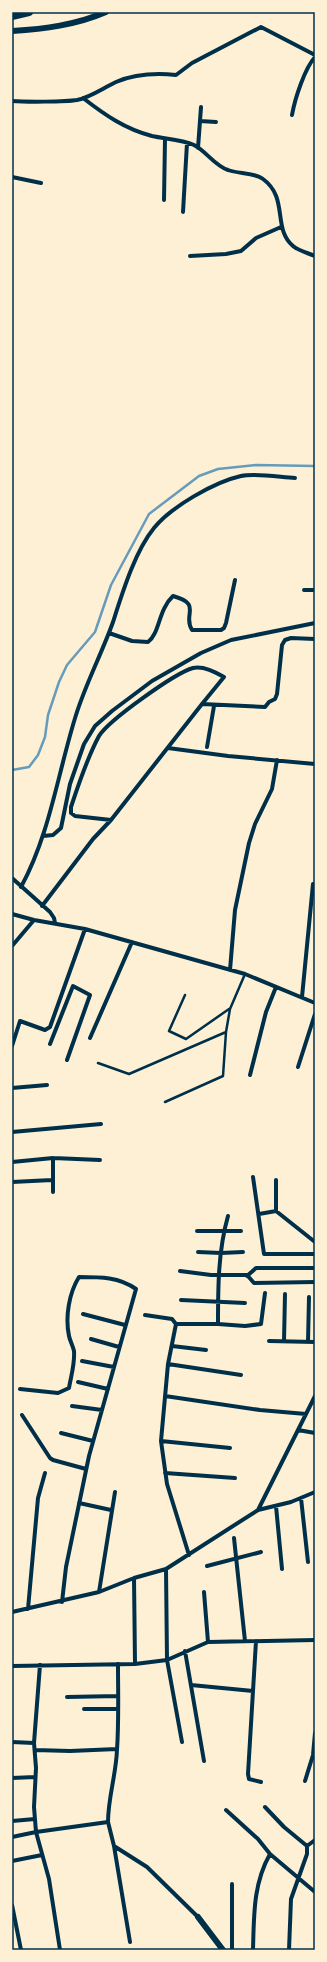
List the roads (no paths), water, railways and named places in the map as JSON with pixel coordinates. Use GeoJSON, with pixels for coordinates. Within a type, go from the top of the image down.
{"type":"FeatureCollection","features":[{"type":"Feature","properties":{"kind":"highway"},"geometry":{"type":"LineString","coordinates":[[12,16],[29,12]]}},
{"type":"Feature","properties":{"kind":"street"},"geometry":{"type":"LineString","coordinates":[[12,31],[39,30],[88,20],[106,12]]}},
{"type":"Feature","properties":{"kind":"street"},"geometry":{"type":"LineString","coordinates":[[12,101],[76,100],[116,82],[133,77],[158,73],[176,75],[192,63],[261,27],[315,56],[300,86],[292,115]]}},
{"type":"Feature","properties":{"kind":"street"},"geometry":{"type":"LineString","coordinates":[[83,98],[110,118],[129,129],[165,139],[187,143],[209,155],[220,166],[228,170],[262,178],[276,195],[280,205],[281,227],[291,245],[315,256]]}},
{"type":"Feature","properties":{"kind":"street"},"geometry":{"type":"LineString","coordinates":[[198,148],[201,107]]}},
{"type":"Feature","properties":{"kind":"street"},"geometry":{"type":"LineString","coordinates":[[200,121],[216,122]]}},
{"type":"Feature","properties":{"kind":"street"},"geometry":{"type":"LineString","coordinates":[[164,200],[165,139]]}},
{"type":"Feature","properties":{"kind":"street"},"geometry":{"type":"LineString","coordinates":[[183,212],[187,143]]}},
{"type":"Feature","properties":{"kind":"street"},"geometry":{"type":"LineString","coordinates":[[12,177],[41,184]]}},
{"type":"Feature","properties":{"kind":"street"},"geometry":{"type":"LineString","coordinates":[[190,256],[226,254],[241,251],[256,238],[281,227]]}},
{"type":"Feature","properties":{"kind":"street"},"geometry":{"type":"LineString","coordinates":[[21,887],[33,865],[43,836],[77,713],[138,555],[153,529],[177,506],[216,485],[241,476],[295,478]]}},
{"type":"Feature","properties":{"kind":"street"},"geometry":{"type":"LineString","coordinates":[[109,633],[132,641],[148,642],[153,638],[165,604],[173,596],[188,602],[191,607],[190,624],[192,630],[221,630],[224,628],[226,623],[235,580]]}},
{"type":"Feature","properties":{"kind":"street"},"geometry":{"type":"LineString","coordinates":[[304,590],[315,590]]}},
{"type":"Feature","properties":{"kind":"street"},"geometry":{"type":"LineString","coordinates":[[43,836],[53,835],[61,828],[70,784],[84,744],[95,726],[112,711],[152,681],[201,653],[231,640],[315,623]]}},
{"type":"Feature","properties":{"kind":"street"},"geometry":{"type":"LineString","coordinates":[[202,704],[214,706],[265,707],[269,702],[275,699],[277,694],[282,646],[285,640],[291,638],[315,639]]}},
{"type":"Feature","properties":{"kind":"street"},"geometry":{"type":"LineString","coordinates":[[42,906],[93,839],[111,820],[224,677],[211,670],[193,668],[180,674],[129,708],[100,735],[85,765],[71,807],[71,813],[76,816],[111,820]]}},
{"type":"Feature","properties":{"kind":"street"},"geometry":{"type":"LineString","coordinates":[[208,747],[214,706]]}},
{"type":"Feature","properties":{"kind":"street"},"geometry":{"type":"LineString","coordinates":[[168,748],[315,764]]}},
{"type":"Feature","properties":{"kind":"street"},"geometry":{"type":"LineString","coordinates":[[230,970],[235,910],[250,842],[256,824],[272,790],[277,760]]}},
{"type":"Feature","properties":{"kind":"street"},"geometry":{"type":"LineString","coordinates":[[12,878],[42,906],[53,914],[55,923]]}},
{"type":"Feature","properties":{"kind":"street"},"geometry":{"type":"LineString","coordinates":[[302,997],[313,884]]}},
{"type":"Feature","properties":{"kind":"street"},"geometry":{"type":"LineString","coordinates":[[12,914],[34,920],[85,928],[245,974],[315,1003]]}},
{"type":"Feature","properties":{"kind":"street"},"geometry":{"type":"LineString","coordinates":[[12,946],[34,920]]}},
{"type":"Feature","properties":{"kind":"street"},"geometry":{"type":"LineString","coordinates":[[12,1046],[20,1021],[45,1030],[50,1027],[85,928]]}},
{"type":"Feature","properties":{"kind":"street"},"geometry":{"type":"LineString","coordinates":[[90,1038],[132,942]]}},
{"type":"Feature","properties":{"kind":"street"},"geometry":{"type":"LineString","coordinates":[[66,981],[90,995],[67,1060]]}},
{"type":"Feature","properties":{"kind":"street"},"geometry":{"type":"LineString","coordinates":[[50,1044],[73,986]]}},
{"type":"Feature","properties":{"kind":"street"},"geometry":{"type":"LineString","coordinates":[[250,1075],[266,1012],[276,987]]}},
{"type":"Feature","properties":{"kind":"street"},"geometry":{"type":"LineString","coordinates":[[298,1067],[315,1014]]}},
{"type":"Feature","properties":{"kind":"street"},"geometry":{"type":"LineString","coordinates":[[12,1088],[47,1085]]}},
{"type":"Feature","properties":{"kind":"street"},"geometry":{"type":"LineString","coordinates":[[12,1132],[101,1124]]}},
{"type":"Feature","properties":{"kind":"street"},"geometry":{"type":"LineString","coordinates":[[52,1192],[53,1158]]}},
{"type":"Feature","properties":{"kind":"street"},"geometry":{"type":"LineString","coordinates":[[12,1162],[53,1158],[100,1160]]}},
{"type":"Feature","properties":{"kind":"street"},"geometry":{"type":"LineString","coordinates":[[253,1177],[264,1254],[315,1254]]}},
{"type":"Feature","properties":{"kind":"street"},"geometry":{"type":"LineString","coordinates":[[12,1182],[52,1180]]}},
{"type":"Feature","properties":{"kind":"street"},"geometry":{"type":"LineString","coordinates":[[276,1180],[276,1211]]}},
{"type":"Feature","properties":{"kind":"street"},"geometry":{"type":"LineString","coordinates":[[259,1214],[276,1211],[315,1242]]}},
{"type":"Feature","properties":{"kind":"street"},"geometry":{"type":"LineString","coordinates":[[218,1324],[218,1275],[223,1232],[228,1216]]}},
{"type":"Feature","properties":{"kind":"street"},"geometry":{"type":"LineString","coordinates":[[198,1231],[242,1231]]}},
{"type":"Feature","properties":{"kind":"street"},"geometry":{"type":"LineString","coordinates":[[198,1252],[243,1252]]}},
{"type":"Feature","properties":{"kind":"street"},"geometry":{"type":"LineString","coordinates":[[247,1276],[256,1268],[315,1268]]}},
{"type":"Feature","properties":{"kind":"street"},"geometry":{"type":"LineString","coordinates":[[180,1272],[247,1276],[254,1283],[315,1282]]}},
{"type":"Feature","properties":{"kind":"street"},"geometry":{"type":"LineString","coordinates":[[20,1389],[58,1393],[69,1388],[74,1351],[69,1335],[68,1308],[74,1286],[80,1277],[98,1277],[125,1281],[136,1289],[86,1469],[66,1567],[62,1602]]}},
{"type":"Feature","properties":{"kind":"street"},"geometry":{"type":"LineString","coordinates":[[145,1315],[172,1320],[176,1324],[218,1324],[245,1326],[261,1324],[265,1293]]}},
{"type":"Feature","properties":{"kind":"street"},"geometry":{"type":"LineString","coordinates":[[284,1341],[285,1294]]}},
{"type":"Feature","properties":{"kind":"street"},"geometry":{"type":"LineString","coordinates":[[308,1342],[309,1297]]}},
{"type":"Feature","properties":{"kind":"street"},"geometry":{"type":"LineString","coordinates":[[181,1300],[245,1303]]}},
{"type":"Feature","properties":{"kind":"street"},"geometry":{"type":"LineString","coordinates":[[83,1314],[125,1325]]}},
{"type":"Feature","properties":{"kind":"street"},"geometry":{"type":"LineString","coordinates":[[176,1324],[168,1364],[161,1441],[165,1472],[189,1555]]}},
{"type":"Feature","properties":{"kind":"street"},"geometry":{"type":"LineString","coordinates":[[91,1339],[119,1347]]}},
{"type":"Feature","properties":{"kind":"street"},"geometry":{"type":"LineString","coordinates":[[269,1341],[315,1342]]}},
{"type":"Feature","properties":{"kind":"street"},"geometry":{"type":"LineString","coordinates":[[172,1346],[206,1350]]}},
{"type":"Feature","properties":{"kind":"street"},"geometry":{"type":"LineString","coordinates":[[82,1361],[114,1367]]}},
{"type":"Feature","properties":{"kind":"street"},"geometry":{"type":"LineString","coordinates":[[168,1364],[241,1375]]}},
{"type":"Feature","properties":{"kind":"street"},"geometry":{"type":"LineString","coordinates":[[78,1382],[108,1389]]}},
{"type":"Feature","properties":{"kind":"street"},"geometry":{"type":"LineString","coordinates":[[165,1396],[260,1410],[306,1414]]}},
{"type":"Feature","properties":{"kind":"street"},"geometry":{"type":"LineString","coordinates":[[258,1510],[315,1396]]}},
{"type":"Feature","properties":{"kind":"street"},"geometry":{"type":"LineString","coordinates":[[72,1406],[102,1410]]}},
{"type":"Feature","properties":{"kind":"street"},"geometry":{"type":"LineString","coordinates":[[22,1415],[50,1458],[86,1469]]}},
{"type":"Feature","properties":{"kind":"street"},"geometry":{"type":"LineString","coordinates":[[298,1430],[315,1433]]}},
{"type":"Feature","properties":{"kind":"street"},"geometry":{"type":"LineString","coordinates":[[61,1433],[93,1441]]}},
{"type":"Feature","properties":{"kind":"street"},"geometry":{"type":"LineString","coordinates":[[161,1441],[230,1448]]}},
{"type":"Feature","properties":{"kind":"street"},"geometry":{"type":"LineString","coordinates":[[165,1472],[235,1478]]}},
{"type":"Feature","properties":{"kind":"street"},"geometry":{"type":"LineString","coordinates":[[28,1609],[38,1498],[46,1473]]}},
{"type":"Feature","properties":{"kind":"street"},"geometry":{"type":"LineString","coordinates":[[99,1592],[115,1492]]}},
{"type":"Feature","properties":{"kind":"street"},"geometry":{"type":"LineString","coordinates":[[12,1612],[62,1602],[99,1592],[134,1578],[166,1569],[258,1510],[276,1506],[315,1492]]}},
{"type":"Feature","properties":{"kind":"street"},"geometry":{"type":"LineString","coordinates":[[301,1498],[308,1562]]}},
{"type":"Feature","properties":{"kind":"street"},"geometry":{"type":"LineString","coordinates":[[79,1503],[111,1510]]}},
{"type":"Feature","properties":{"kind":"street"},"geometry":{"type":"LineString","coordinates":[[276,1506],[282,1569]]}},
{"type":"Feature","properties":{"kind":"street"},"geometry":{"type":"LineString","coordinates":[[234,1538],[245,1641]]}},
{"type":"Feature","properties":{"kind":"street"},"geometry":{"type":"LineString","coordinates":[[207,1566],[261,1552]]}},
{"type":"Feature","properties":{"kind":"street"},"geometry":{"type":"LineString","coordinates":[[166,1569],[167,1660],[182,1742]]}},
{"type":"Feature","properties":{"kind":"street"},"geometry":{"type":"LineString","coordinates":[[134,1578],[136,1664]]}},
{"type":"Feature","properties":{"kind":"street"},"geometry":{"type":"LineString","coordinates":[[204,1592],[208,1642]]}},
{"type":"Feature","properties":{"kind":"street"},"geometry":{"type":"LineString","coordinates":[[12,1666],[136,1664],[167,1660],[208,1642],[315,1640]]}},
{"type":"Feature","properties":{"kind":"street"},"geometry":{"type":"LineString","coordinates":[[256,1641],[248,1774],[250,1779],[261,1782]]}},
{"type":"Feature","properties":{"kind":"street"},"geometry":{"type":"LineString","coordinates":[[185,1651],[204,1761]]}},
{"type":"Feature","properties":{"kind":"street"},"geometry":{"type":"LineString","coordinates":[[118,1664],[117,1749],[115,1773],[108,1804],[108,1822],[114,1846],[130,1942]]}},
{"type":"Feature","properties":{"kind":"street"},"geometry":{"type":"LineString","coordinates":[[40,1665],[34,1743],[35,1820],[36,1832],[49,1879],[60,1950]]}},
{"type":"Feature","properties":{"kind":"street"},"geometry":{"type":"LineString","coordinates":[[191,1685],[253,1691]]}},
{"type":"Feature","properties":{"kind":"street"},"geometry":{"type":"LineString","coordinates":[[67,1697],[118,1696]]}},
{"type":"Feature","properties":{"kind":"street"},"geometry":{"type":"LineString","coordinates":[[84,1709],[118,1709]]}},
{"type":"Feature","properties":{"kind":"street"},"geometry":{"type":"LineString","coordinates":[[305,1781],[313,1755],[315,1732]]}},
{"type":"Feature","properties":{"kind":"street"},"geometry":{"type":"LineString","coordinates":[[12,1742],[34,1743]]}},
{"type":"Feature","properties":{"kind":"street"},"geometry":{"type":"LineString","coordinates":[[35,1750],[70,1751],[117,1749]]}},
{"type":"Feature","properties":{"kind":"street"},"geometry":{"type":"LineString","coordinates":[[12,1778],[35,1776]]}},
{"type":"Feature","properties":{"kind":"street"},"geometry":{"type":"LineString","coordinates":[[265,1807],[284,1827],[307,1846]]}},
{"type":"Feature","properties":{"kind":"street"},"geometry":{"type":"LineString","coordinates":[[226,1810],[258,1839],[270,1854],[315,1892]]}},
{"type":"Feature","properties":{"kind":"street"},"geometry":{"type":"LineString","coordinates":[[12,1821],[35,1820]]}},
{"type":"Feature","properties":{"kind":"street"},"geometry":{"type":"LineString","coordinates":[[12,1837],[36,1832],[108,1822]]}},
{"type":"Feature","properties":{"kind":"street"},"geometry":{"type":"LineString","coordinates":[[307,1846],[315,1840]]}},
{"type":"Feature","properties":{"kind":"street"},"geometry":{"type":"LineString","coordinates":[[114,1846],[147,1867],[198,1917],[223,1950]]}},
{"type":"Feature","properties":{"kind":"street"},"geometry":{"type":"LineString","coordinates":[[289,1950],[291,1899],[307,1854],[307,1846]]}},
{"type":"Feature","properties":{"kind":"street"},"geometry":{"type":"LineString","coordinates":[[253,1950],[257,1882],[262,1867],[270,1854]]}},
{"type":"Feature","properties":{"kind":"street"},"geometry":{"type":"LineString","coordinates":[[12,1861],[42,1855]]}},
{"type":"Feature","properties":{"kind":"street"},"geometry":{"type":"LineString","coordinates":[[232,1884],[232,1950]]}},
{"type":"Feature","properties":{"kind":"street"},"geometry":{"type":"LineString","coordinates":[[12,1906],[21,1950]]}},
{"type":"Feature","properties":{"kind":"lane"},"geometry":{"type":"LineString","coordinates":[[165,1102],[223,1076],[226,1032],[230,1009],[245,974]]}},
{"type":"Feature","properties":{"kind":"lane"},"geometry":{"type":"LineString","coordinates":[[185,995],[169,1031],[186,1039],[230,1009]]}},
{"type":"Feature","properties":{"kind":"lane"},"geometry":{"type":"LineString","coordinates":[[98,1063],[129,1074],[226,1032]]}},
{"type":"Feature","properties":{"kind":"waterway"},"geometry":{"type":"LineString","coordinates":[[12,770],[29,767],[38,755],[45,737],[48,715],[59,682],[67,665],[95,632],[111,585],[149,514],[199,476],[218,469],[256,465],[315,466]]}}]}
